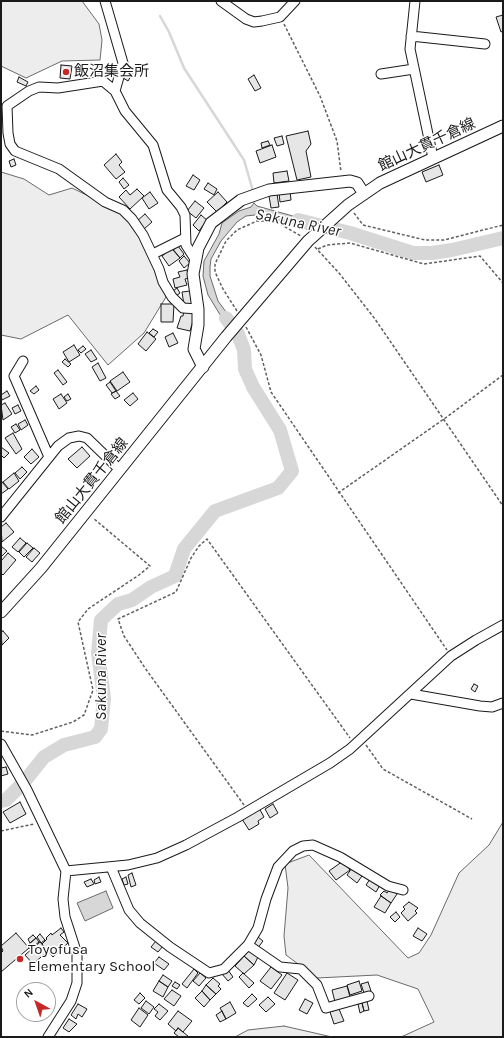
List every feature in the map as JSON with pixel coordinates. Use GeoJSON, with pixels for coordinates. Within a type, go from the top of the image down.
{"type":"FeatureCollection","features":[{"type":"Feature","properties":{"kind":"main road","name":"館山大貫千倉線"},"geometry":{"type":"LineString","coordinates":[[1,612],[41,568],[226,337],[310,239],[348,205],[401,172],[503,126]]}},
{"type":"Feature","properties":{"kind":"main road"},"geometry":{"type":"LineString","coordinates":[[202,367],[194,349],[198,330],[198,309],[194,282],[195,259],[202,239],[211,224],[230,208],[254,194],[269,190],[350,181],[357,183],[364,194]]}},
{"type":"Feature","properties":{"kind":"street"},"geometry":{"type":"LineString","coordinates":[[105,1],[123,63],[115,91]]}},
{"type":"Feature","properties":{"kind":"street"},"geometry":{"type":"LineString","coordinates":[[221,1],[246,19],[254,22],[262,22],[280,17],[295,1]]}},
{"type":"Feature","properties":{"kind":"street"},"geometry":{"type":"LineString","coordinates":[[414,1],[410,49],[433,158]]}},
{"type":"Feature","properties":{"kind":"street"},"geometry":{"type":"LineString","coordinates":[[411,36],[485,44]]}},
{"type":"Feature","properties":{"kind":"street"},"geometry":{"type":"LineString","coordinates":[[381,74],[414,69]]}},
{"type":"Feature","properties":{"kind":"street"},"geometry":{"type":"LineString","coordinates":[[195,259],[188,251],[185,238],[185,215],[181,207],[167,190],[153,144],[125,111],[115,91],[103,81],[58,88],[39,87],[29,91],[6,106],[6,119],[10,144],[15,151],[59,169],[105,202],[123,210],[132,219],[153,254],[163,282],[172,297],[184,308],[198,309]]}},
{"type":"Feature","properties":{"kind":"street"},"geometry":{"type":"LineString","coordinates":[[153,254],[185,238]]}},
{"type":"Feature","properties":{"kind":"street"},"geometry":{"type":"LineString","coordinates":[[23,361],[14,376],[49,457]]}},
{"type":"Feature","properties":{"kind":"street"},"geometry":{"type":"LineString","coordinates":[[1,517],[58,446],[69,438],[79,436],[87,438],[120,470]]}},
{"type":"Feature","properties":{"kind":"street"},"geometry":{"type":"LineString","coordinates":[[66,871],[111,867],[157,858],[198,839],[248,811],[330,763],[358,742],[451,656],[503,625]]}},
{"type":"Feature","properties":{"kind":"street"},"geometry":{"type":"LineString","coordinates":[[411,694],[480,706],[492,707],[503,703]]}},
{"type":"Feature","properties":{"kind":"street"},"geometry":{"type":"LineString","coordinates":[[1,744],[27,790],[66,871],[63,899],[65,917],[77,954],[77,983],[71,1001],[48,1037]]}},
{"type":"Feature","properties":{"kind":"street"},"geometry":{"type":"LineString","coordinates":[[111,867],[128,910],[140,923],[170,947],[209,974],[224,969],[248,945],[258,928],[278,867],[292,851],[303,846],[313,845],[340,857],[388,886],[403,890]]}},
{"type":"Feature","properties":{"kind":"street"},"geometry":{"type":"LineString","coordinates":[[248,945],[280,967],[301,969],[316,985],[326,1008],[369,996]]}},
{"type":"Feature","properties":{"kind":"path"},"geometry":{"type":"LineString","coordinates":[[280,17],[320,96],[335,134],[341,160],[341,182]]}},
{"type":"Feature","properties":{"kind":"path"},"geometry":{"type":"LineString","coordinates":[[348,205],[363,225],[425,240],[444,240],[503,225]]}},
{"type":"Feature","properties":{"kind":"path"},"geometry":{"type":"LineString","coordinates":[[451,656],[271,392],[260,355],[215,272],[215,264],[226,240],[237,230],[257,221],[274,221],[310,239],[375,319],[503,506]]}},
{"type":"Feature","properties":{"kind":"path"},"geometry":{"type":"LineString","coordinates":[[318,249],[327,246],[350,243],[424,264],[480,256],[503,283]]}},
{"type":"Feature","properties":{"kind":"path"},"geometry":{"type":"LineString","coordinates":[[338,492],[444,419],[503,375]]}},
{"type":"Feature","properties":{"kind":"path"},"geometry":{"type":"LineString","coordinates":[[1,732],[32,735],[73,722],[84,716],[92,690],[78,622],[88,609],[140,575],[150,566],[86,512]]}},
{"type":"Feature","properties":{"kind":"path"},"geometry":{"type":"LineString","coordinates":[[248,811],[145,668],[124,636],[118,619],[176,592],[191,558],[199,546],[207,539],[358,742],[383,769],[472,819]]}},
{"type":"Feature","properties":{"kind":"path"},"geometry":{"type":"LineString","coordinates":[[1,831],[43,822]]}},
{"type":"Feature","properties":{"kind":"shaded area"},"geometry":{"type":"Polygon","coordinates":[[[1,1],[82,1],[99,24],[102,40],[100,60],[62,61],[26,78],[1,66],[1,1]]]}},
{"type":"Feature","properties":{"kind":"shaded area"},"geometry":{"type":"Polygon","coordinates":[[[1,172],[24,179],[49,195],[72,188],[124,213],[151,255],[166,297],[144,333],[108,365],[68,315],[21,339],[1,335],[1,172]]]}},
{"type":"Feature","properties":{"kind":"shaded area"},"geometry":{"type":"Polygon","coordinates":[[[503,822],[503,1037],[401,1037],[434,1022],[418,989],[377,975],[317,978],[286,955],[284,936],[288,888],[285,864],[309,855],[408,958],[419,953],[431,935],[459,873],[489,845],[503,822]]]}},
{"type":"Feature","properties":{"kind":"shaded area"},"geometry":{"type":"Polygon","coordinates":[[[284,1026],[332,1037],[235,1037],[248,1030],[284,1026]]]}},
{"type":"Feature","properties":{"kind":"water"},"geometry":{"type":"Polygon","coordinates":[[[254,203],[257,206],[300,218],[305,216],[319,220],[309,230],[288,222],[255,215],[246,216],[237,222],[221,241],[211,259],[210,267],[210,276],[218,301],[232,320],[227,326],[208,295],[203,276],[204,261],[219,234],[222,223],[239,211],[251,207],[254,203]]]}},
{"type":"Feature","properties":{"kind":"water"},"geometry":{"type":"Polygon","coordinates":[[[106,891],[113,908],[85,921],[77,903],[106,891]]]}},
{"type":"Feature","properties":{"kind":"building"},"geometry":{"type":"Polygon","coordinates":[[[503,15],[503,31],[501,32],[496,17],[503,15]]]}},
{"type":"Feature","properties":{"kind":"building","name":"飯沼集会所"},"geometry":{"type":"Polygon","coordinates":[[[61,65],[72,66],[70,79],[60,78],[61,65]]]}},
{"type":"Feature","properties":{"kind":"building"},"geometry":{"type":"Polygon","coordinates":[[[96,66],[101,67],[100,74],[95,73],[96,66]]]}},
{"type":"Feature","properties":{"kind":"building"},"geometry":{"type":"Polygon","coordinates":[[[128,70],[133,73],[128,81],[123,78],[128,70]]]}},
{"type":"Feature","properties":{"kind":"building"},"geometry":{"type":"Polygon","coordinates":[[[254,75],[261,88],[255,91],[248,79],[254,75]]]}},
{"type":"Feature","properties":{"kind":"building"},"geometry":{"type":"Polygon","coordinates":[[[19,77],[28,82],[26,86],[17,82],[19,77]]]}},
{"type":"Feature","properties":{"kind":"building"},"geometry":{"type":"Polygon","coordinates":[[[308,131],[311,144],[306,151],[311,177],[297,180],[286,136],[308,131]]]}},
{"type":"Feature","properties":{"kind":"building"},"geometry":{"type":"Polygon","coordinates":[[[282,136],[284,144],[277,146],[274,138],[282,136]]]}},
{"type":"Feature","properties":{"kind":"building"},"geometry":{"type":"Polygon","coordinates":[[[268,141],[270,145],[262,148],[261,143],[268,141]]]}},
{"type":"Feature","properties":{"kind":"building"},"geometry":{"type":"Polygon","coordinates":[[[272,145],[276,157],[260,163],[256,151],[272,145]]]}},
{"type":"Feature","properties":{"kind":"building"},"geometry":{"type":"Polygon","coordinates":[[[116,154],[122,162],[119,165],[125,172],[116,179],[104,165],[116,154]]]}},
{"type":"Feature","properties":{"kind":"building"},"geometry":{"type":"Polygon","coordinates":[[[14,159],[16,165],[11,167],[9,161],[14,159]]]}},
{"type":"Feature","properties":{"kind":"building"},"geometry":{"type":"Polygon","coordinates":[[[439,165],[443,175],[426,182],[422,172],[439,165]]]}},
{"type":"Feature","properties":{"kind":"building"},"geometry":{"type":"Polygon","coordinates":[[[287,171],[289,181],[274,183],[273,173],[287,171]]]}},
{"type":"Feature","properties":{"kind":"building"},"geometry":{"type":"Polygon","coordinates":[[[193,175],[200,180],[194,190],[186,186],[193,175]]]}},
{"type":"Feature","properties":{"kind":"building"},"geometry":{"type":"Polygon","coordinates":[[[123,178],[129,185],[124,189],[119,182],[123,178]]]}},
{"type":"Feature","properties":{"kind":"building"},"geometry":{"type":"Polygon","coordinates":[[[208,183],[217,189],[214,195],[204,189],[208,183]]]}},
{"type":"Feature","properties":{"kind":"building"},"geometry":{"type":"Polygon","coordinates":[[[137,189],[144,196],[130,209],[119,197],[126,190],[130,195],[137,189]]]}},
{"type":"Feature","properties":{"kind":"building"},"geometry":{"type":"Polygon","coordinates":[[[290,191],[291,200],[280,202],[279,193],[290,191]]]}},
{"type":"Feature","properties":{"kind":"building"},"geometry":{"type":"Polygon","coordinates":[[[150,192],[158,203],[149,209],[142,198],[150,192]]]}},
{"type":"Feature","properties":{"kind":"building"},"geometry":{"type":"Polygon","coordinates":[[[218,192],[227,202],[217,212],[207,202],[218,192]]]}},
{"type":"Feature","properties":{"kind":"building"},"geometry":{"type":"Polygon","coordinates":[[[277,194],[279,207],[271,208],[269,196],[277,194]]]}},
{"type":"Feature","properties":{"kind":"building"},"geometry":{"type":"Polygon","coordinates":[[[195,201],[204,208],[196,218],[187,211],[195,201]]]}},
{"type":"Feature","properties":{"kind":"building"},"geometry":{"type":"Polygon","coordinates":[[[145,214],[152,222],[144,229],[137,221],[145,214]]]}},
{"type":"Feature","properties":{"kind":"building"},"geometry":{"type":"Polygon","coordinates":[[[201,215],[207,220],[199,231],[193,225],[201,215]]]}},
{"type":"Feature","properties":{"kind":"building"},"geometry":{"type":"Polygon","coordinates":[[[178,246],[184,254],[180,258],[173,250],[178,246]]]}},
{"type":"Feature","properties":{"kind":"building"},"geometry":{"type":"Polygon","coordinates":[[[172,248],[180,258],[169,266],[162,256],[172,248]]]}},
{"type":"Feature","properties":{"kind":"building"},"geometry":{"type":"Polygon","coordinates":[[[184,256],[190,263],[184,268],[179,261],[184,256]]]}},
{"type":"Feature","properties":{"kind":"building"},"geometry":{"type":"Polygon","coordinates":[[[187,270],[189,278],[185,279],[187,285],[175,288],[173,279],[180,277],[178,272],[187,270]]]}},
{"type":"Feature","properties":{"kind":"building"},"geometry":{"type":"Polygon","coordinates":[[[177,288],[180,293],[176,296],[173,291],[177,288]]]}},
{"type":"Feature","properties":{"kind":"building"},"geometry":{"type":"Polygon","coordinates":[[[190,291],[192,304],[184,305],[182,292],[190,291]]]}},
{"type":"Feature","properties":{"kind":"building"},"geometry":{"type":"Polygon","coordinates":[[[161,304],[174,304],[173,322],[161,322],[161,304]]]}},
{"type":"Feature","properties":{"kind":"building"},"geometry":{"type":"Polygon","coordinates":[[[184,311],[195,314],[190,331],[177,328],[184,311]]]}},
{"type":"Feature","properties":{"kind":"building"},"geometry":{"type":"Polygon","coordinates":[[[153,329],[158,332],[154,337],[149,333],[153,329]]]}},
{"type":"Feature","properties":{"kind":"building"},"geometry":{"type":"Polygon","coordinates":[[[147,332],[156,339],[146,351],[138,344],[147,332]]]}},
{"type":"Feature","properties":{"kind":"building"},"geometry":{"type":"Polygon","coordinates":[[[173,333],[178,343],[169,347],[165,337],[173,333]]]}},
{"type":"Feature","properties":{"kind":"building"},"geometry":{"type":"Polygon","coordinates":[[[74,345],[80,355],[69,362],[63,352],[74,345]]]}},
{"type":"Feature","properties":{"kind":"building"},"geometry":{"type":"Polygon","coordinates":[[[83,346],[86,349],[81,353],[78,350],[83,346]]]}},
{"type":"Feature","properties":{"kind":"building"},"geometry":{"type":"Polygon","coordinates":[[[91,350],[97,359],[91,362],[85,354],[91,350]]]}},
{"type":"Feature","properties":{"kind":"building"},"geometry":{"type":"Polygon","coordinates":[[[65,359],[71,364],[68,367],[62,362],[65,359]]]}},
{"type":"Feature","properties":{"kind":"building"},"geometry":{"type":"Polygon","coordinates":[[[98,363],[106,378],[100,381],[92,367],[98,363]]]}},
{"type":"Feature","properties":{"kind":"building"},"geometry":{"type":"Polygon","coordinates":[[[58,370],[67,382],[63,385],[54,373],[58,370]]]}},
{"type":"Feature","properties":{"kind":"building"},"geometry":{"type":"Polygon","coordinates":[[[123,372],[130,382],[117,391],[110,381],[123,372]]]}},
{"type":"Feature","properties":{"kind":"building"},"geometry":{"type":"Polygon","coordinates":[[[110,382],[116,391],[112,393],[106,385],[110,382]]]}},
{"type":"Feature","properties":{"kind":"building"},"geometry":{"type":"Polygon","coordinates":[[[36,386],[39,390],[34,394],[30,391],[36,386]]]}},
{"type":"Feature","properties":{"kind":"building"},"geometry":{"type":"Polygon","coordinates":[[[7,391],[10,396],[2,400],[1,395],[7,391]]]}},
{"type":"Feature","properties":{"kind":"building"},"geometry":{"type":"Polygon","coordinates":[[[116,391],[120,396],[115,399],[111,394],[116,391]]]}},
{"type":"Feature","properties":{"kind":"building"},"geometry":{"type":"Polygon","coordinates":[[[133,393],[138,399],[130,406],[124,400],[133,393]]]}},
{"type":"Feature","properties":{"kind":"building"},"geometry":{"type":"Polygon","coordinates":[[[61,394],[67,403],[59,409],[53,399],[61,394]]]}},
{"type":"Feature","properties":{"kind":"building"},"geometry":{"type":"Polygon","coordinates":[[[68,394],[71,399],[67,401],[64,397],[68,394]]]}},
{"type":"Feature","properties":{"kind":"building"},"geometry":{"type":"Polygon","coordinates":[[[5,403],[12,414],[3,420],[1,405],[5,403]]]}},
{"type":"Feature","properties":{"kind":"building"},"geometry":{"type":"Polygon","coordinates":[[[18,405],[21,411],[15,414],[12,408],[18,405]]]}},
{"type":"Feature","properties":{"kind":"building"},"geometry":{"type":"Polygon","coordinates":[[[25,420],[28,425],[21,430],[18,424],[25,420]]]}},
{"type":"Feature","properties":{"kind":"building"},"geometry":{"type":"Polygon","coordinates":[[[16,424],[20,430],[15,433],[11,427],[16,424]]]}},
{"type":"Feature","properties":{"kind":"building"},"geometry":{"type":"Polygon","coordinates":[[[13,433],[22,449],[16,454],[5,438],[13,433]]]}},
{"type":"Feature","properties":{"kind":"building"},"geometry":{"type":"Polygon","coordinates":[[[1,447],[9,453],[4,458],[1,455],[1,447]]]}},
{"type":"Feature","properties":{"kind":"building"},"geometry":{"type":"Polygon","coordinates":[[[82,447],[90,456],[77,468],[68,459],[82,447]]]}},
{"type":"Feature","properties":{"kind":"building"},"geometry":{"type":"Polygon","coordinates":[[[32,449],[39,457],[31,464],[24,457],[32,449]]]}},
{"type":"Feature","properties":{"kind":"building"},"geometry":{"type":"Polygon","coordinates":[[[22,467],[27,472],[20,479],[15,473],[22,467]]]}},
{"type":"Feature","properties":{"kind":"building"},"geometry":{"type":"Polygon","coordinates":[[[14,473],[19,481],[9,489],[3,482],[14,473]]]}},
{"type":"Feature","properties":{"kind":"building"},"geometry":{"type":"Polygon","coordinates":[[[2,482],[8,489],[1,494],[1,483],[2,482]]]}},
{"type":"Feature","properties":{"kind":"building"},"geometry":{"type":"Polygon","coordinates":[[[6,523],[14,532],[2,542],[1,527],[6,523]]]}},
{"type":"Feature","properties":{"kind":"building"},"geometry":{"type":"Polygon","coordinates":[[[20,538],[26,543],[18,552],[12,547],[20,538]]]}},
{"type":"Feature","properties":{"kind":"building"},"geometry":{"type":"Polygon","coordinates":[[[27,543],[33,548],[24,557],[19,552],[27,543]]]}},
{"type":"Feature","properties":{"kind":"building"},"geometry":{"type":"Polygon","coordinates":[[[1,546],[7,551],[1,557],[1,546]]]}},
{"type":"Feature","properties":{"kind":"building"},"geometry":{"type":"Polygon","coordinates":[[[34,548],[40,553],[32,562],[26,557],[34,548]]]}},
{"type":"Feature","properties":{"kind":"building"},"geometry":{"type":"Polygon","coordinates":[[[8,553],[16,560],[3,575],[1,573],[1,561],[8,553]]]}},
{"type":"Feature","properties":{"kind":"building"},"geometry":{"type":"Polygon","coordinates":[[[3,631],[9,638],[2,645],[1,632],[3,631]]]}},
{"type":"Feature","properties":{"kind":"building"},"geometry":{"type":"Polygon","coordinates":[[[474,684],[478,686],[475,692],[471,689],[474,684]]]}},
{"type":"Feature","properties":{"kind":"building"},"geometry":{"type":"Polygon","coordinates":[[[6,767],[8,774],[1,776],[1,768],[6,767]]]}},
{"type":"Feature","properties":{"kind":"building"},"geometry":{"type":"Polygon","coordinates":[[[20,802],[26,814],[10,823],[3,812],[20,802]]]}},
{"type":"Feature","properties":{"kind":"building"},"geometry":{"type":"Polygon","coordinates":[[[273,804],[278,813],[270,818],[265,809],[273,804]]]}},
{"type":"Feature","properties":{"kind":"building"},"geometry":{"type":"Polygon","coordinates":[[[259,808],[264,817],[258,821],[259,824],[249,830],[242,819],[259,808]]]}},
{"type":"Feature","properties":{"kind":"building"},"geometry":{"type":"Polygon","coordinates":[[[343,861],[350,870],[336,880],[329,871],[343,861]]]}},
{"type":"Feature","properties":{"kind":"building"},"geometry":{"type":"Polygon","coordinates":[[[352,868],[362,876],[357,883],[347,875],[352,868]]]}},
{"type":"Feature","properties":{"kind":"building"},"geometry":{"type":"Polygon","coordinates":[[[132,873],[136,885],[131,887],[128,875],[132,873]]]}},
{"type":"Feature","properties":{"kind":"building"},"geometry":{"type":"Polygon","coordinates":[[[99,877],[101,882],[95,884],[94,880],[99,877]]]}},
{"type":"Feature","properties":{"kind":"building"},"geometry":{"type":"Polygon","coordinates":[[[126,877],[128,884],[124,885],[122,879],[126,877]]]}},
{"type":"Feature","properties":{"kind":"building"},"geometry":{"type":"Polygon","coordinates":[[[91,879],[94,884],[87,887],[84,882],[91,879]]]}},
{"type":"Feature","properties":{"kind":"building"},"geometry":{"type":"Polygon","coordinates":[[[370,879],[380,885],[376,892],[366,885],[370,879]]]}},
{"type":"Feature","properties":{"kind":"building"},"geometry":{"type":"Polygon","coordinates":[[[390,889],[397,894],[391,903],[380,895],[384,891],[387,893],[390,889]]]}},
{"type":"Feature","properties":{"kind":"building"},"geometry":{"type":"Polygon","coordinates":[[[381,896],[391,903],[385,913],[374,907],[381,896]]]}},
{"type":"Feature","properties":{"kind":"building"},"geometry":{"type":"Polygon","coordinates":[[[409,902],[418,908],[415,911],[417,913],[408,921],[401,913],[405,909],[403,907],[409,902]]]}},
{"type":"Feature","properties":{"kind":"building"},"geometry":{"type":"Polygon","coordinates":[[[396,912],[400,917],[395,922],[390,917],[396,912]]]}},
{"type":"Feature","properties":{"kind":"building"},"geometry":{"type":"Polygon","coordinates":[[[61,928],[64,932],[60,935],[68,943],[53,957],[42,944],[51,933],[52,935],[61,928]]]}},
{"type":"Feature","properties":{"kind":"building"},"geometry":{"type":"Polygon","coordinates":[[[418,928],[427,934],[422,941],[413,936],[418,928]]]}},
{"type":"Feature","properties":{"kind":"building"},"geometry":{"type":"Polygon","coordinates":[[[16,933],[29,948],[1,972],[1,953],[3,951],[1,946],[16,933]]]}},
{"type":"Feature","properties":{"kind":"building"},"geometry":{"type":"Polygon","coordinates":[[[40,934],[45,940],[41,943],[37,937],[40,934]]]}},
{"type":"Feature","properties":{"kind":"building"},"geometry":{"type":"Polygon","coordinates":[[[33,935],[36,938],[30,943],[28,939],[33,935]]]}},
{"type":"Feature","properties":{"kind":"building"},"geometry":{"type":"Polygon","coordinates":[[[258,937],[263,941],[257,949],[252,946],[258,937]]]}},
{"type":"Feature","properties":{"kind":"building"},"geometry":{"type":"Polygon","coordinates":[[[36,938],[39,942],[30,949],[27,946],[36,938]]]}},
{"type":"Feature","properties":{"kind":"building"},"geometry":{"type":"Polygon","coordinates":[[[156,941],[163,946],[158,952],[151,947],[156,941]]]}},
{"type":"Feature","properties":{"kind":"building"},"geometry":{"type":"Polygon","coordinates":[[[40,942],[48,951],[33,964],[25,955],[40,942]]]}},
{"type":"Feature","properties":{"kind":"building"},"geometry":{"type":"Polygon","coordinates":[[[250,950],[258,957],[254,965],[244,956],[250,950]]]}},
{"type":"Feature","properties":{"kind":"building"},"geometry":{"type":"Polygon","coordinates":[[[244,956],[254,965],[244,974],[235,966],[244,956]]]}},
{"type":"Feature","properties":{"kind":"building"},"geometry":{"type":"Polygon","coordinates":[[[159,957],[169,964],[164,970],[154,963],[159,957]]]}},
{"type":"Feature","properties":{"kind":"building"},"geometry":{"type":"Polygon","coordinates":[[[271,967],[282,975],[271,989],[260,981],[271,967]]]}},
{"type":"Feature","properties":{"kind":"building"},"geometry":{"type":"Polygon","coordinates":[[[194,969],[198,973],[187,988],[182,984],[194,969]]]}},
{"type":"Feature","properties":{"kind":"building"},"geometry":{"type":"Polygon","coordinates":[[[228,970],[233,977],[228,981],[222,974],[228,970]]]}},
{"type":"Feature","properties":{"kind":"building"},"geometry":{"type":"Polygon","coordinates":[[[200,973],[206,978],[199,986],[193,981],[200,973]]]}},
{"type":"Feature","properties":{"kind":"building"},"geometry":{"type":"Polygon","coordinates":[[[243,973],[254,983],[249,988],[239,977],[243,973]]]}},
{"type":"Feature","properties":{"kind":"building"},"geometry":{"type":"Polygon","coordinates":[[[287,973],[298,980],[285,1000],[274,993],[287,973]]]}},
{"type":"Feature","properties":{"kind":"building"},"geometry":{"type":"Polygon","coordinates":[[[163,975],[172,981],[168,987],[159,981],[163,975]]]}},
{"type":"Feature","properties":{"kind":"building"},"geometry":{"type":"Polygon","coordinates":[[[213,978],[220,984],[218,986],[221,989],[216,994],[206,985],[213,978]]]}},
{"type":"Feature","properties":{"kind":"building"},"geometry":{"type":"Polygon","coordinates":[[[159,981],[168,987],[163,997],[153,991],[159,981]]]}},
{"type":"Feature","properties":{"kind":"building"},"geometry":{"type":"Polygon","coordinates":[[[359,981],[362,991],[350,995],[347,985],[359,981]]]}},
{"type":"Feature","properties":{"kind":"building"},"geometry":{"type":"Polygon","coordinates":[[[175,982],[180,985],[177,989],[172,986],[175,982]]]}},
{"type":"Feature","properties":{"kind":"building"},"geometry":{"type":"Polygon","coordinates":[[[368,982],[371,991],[364,993],[361,984],[368,982]]]}},
{"type":"Feature","properties":{"kind":"building"},"geometry":{"type":"Polygon","coordinates":[[[206,985],[216,994],[210,1000],[202,991],[206,985]]]}},
{"type":"Feature","properties":{"kind":"building"},"geometry":{"type":"Polygon","coordinates":[[[347,986],[350,997],[335,1002],[332,990],[347,986]]]}},
{"type":"Feature","properties":{"kind":"building"},"geometry":{"type":"Polygon","coordinates":[[[172,990],[181,996],[174,1006],[164,999],[172,990]]]}},
{"type":"Feature","properties":{"kind":"building"},"geometry":{"type":"Polygon","coordinates":[[[202,991],[210,1000],[204,1007],[195,998],[202,991]]]}},
{"type":"Feature","properties":{"kind":"building"},"geometry":{"type":"Polygon","coordinates":[[[140,993],[145,998],[139,1004],[134,1000],[140,993]]]}},
{"type":"Feature","properties":{"kind":"building"},"geometry":{"type":"Polygon","coordinates":[[[252,994],[257,999],[248,1007],[243,1003],[252,994]]]}},
{"type":"Feature","properties":{"kind":"building"},"geometry":{"type":"Polygon","coordinates":[[[268,997],[275,1004],[266,1012],[259,1005],[268,997]]]}},
{"type":"Feature","properties":{"kind":"building"},"geometry":{"type":"Polygon","coordinates":[[[305,999],[313,1003],[307,1014],[299,1010],[305,999]]]}},
{"type":"Feature","properties":{"kind":"building"},"geometry":{"type":"Polygon","coordinates":[[[146,1001],[154,1007],[149,1014],[141,1008],[146,1001]]]}},
{"type":"Feature","properties":{"kind":"building"},"geometry":{"type":"Polygon","coordinates":[[[367,1001],[369,1010],[364,1011],[362,1003],[367,1001]]]}},
{"type":"Feature","properties":{"kind":"building"},"geometry":{"type":"Polygon","coordinates":[[[230,1002],[236,1013],[226,1019],[220,1008],[230,1002]]]}},
{"type":"Feature","properties":{"kind":"building"},"geometry":{"type":"Polygon","coordinates":[[[362,1003],[364,1011],[360,1013],[358,1004],[362,1003]]]}},
{"type":"Feature","properties":{"kind":"building"},"geometry":{"type":"Polygon","coordinates":[[[78,1004],[87,1009],[82,1017],[78,1014],[76,1019],[71,1015],[78,1004]]]}},
{"type":"Feature","properties":{"kind":"building"},"geometry":{"type":"Polygon","coordinates":[[[159,1004],[168,1011],[160,1020],[155,1016],[158,1012],[154,1009],[159,1004]]]}},
{"type":"Feature","properties":{"kind":"building"},"geometry":{"type":"Polygon","coordinates":[[[139,1008],[148,1015],[140,1027],[131,1020],[139,1008]]]}},
{"type":"Feature","properties":{"kind":"building"},"geometry":{"type":"Polygon","coordinates":[[[339,1009],[344,1021],[334,1024],[330,1012],[339,1009]]]}},
{"type":"Feature","properties":{"kind":"building"},"geometry":{"type":"Polygon","coordinates":[[[178,1011],[192,1021],[183,1032],[178,1028],[176,1031],[168,1024],[178,1011]]]}},
{"type":"Feature","properties":{"kind":"building"},"geometry":{"type":"Polygon","coordinates":[[[222,1011],[226,1019],[220,1022],[216,1015],[222,1011]]]}},
{"type":"Feature","properties":{"kind":"building"},"geometry":{"type":"Polygon","coordinates":[[[69,1019],[77,1024],[69,1032],[63,1028],[69,1019]]]}},
{"type":"Feature","properties":{"kind":"building"},"geometry":{"type":"Polygon","coordinates":[[[178,1028],[188,1036],[179,1037],[174,1033],[178,1028]]]}},
{"type":"Feature","properties":{"kind":"waterway"},"geometry":{"type":"LineString","coordinates":[[160,16],[169,32],[184,68],[244,160],[253,191]]}},
{"type":"Feature","properties":{"kind":"waterway","name":"Sakuna River"},"geometry":{"type":"LineString","coordinates":[[298,220],[350,233],[413,253],[432,253],[452,250],[503,238]]}},
{"type":"Feature","properties":{"kind":"waterway","name":"Sakuna River"},"geometry":{"type":"LineString","coordinates":[[1,801],[6,800],[24,782],[44,757],[64,745],[95,737],[101,729],[104,698],[98,653],[101,620],[118,604],[132,600],[151,587],[175,576],[184,549],[215,511],[278,488],[292,471],[280,430],[253,387],[245,369],[244,350],[238,334],[226,318]]}},
{"type":"Feature","properties":{"kind":"place","name":"飯沼集会所"},"geometry":{"type":"Point","coordinates":[66,72]}},
{"type":"Feature","properties":{"kind":"place","name":"Toyofusa Elementary School"},"geometry":{"type":"Point","coordinates":[20,959]}}]}
